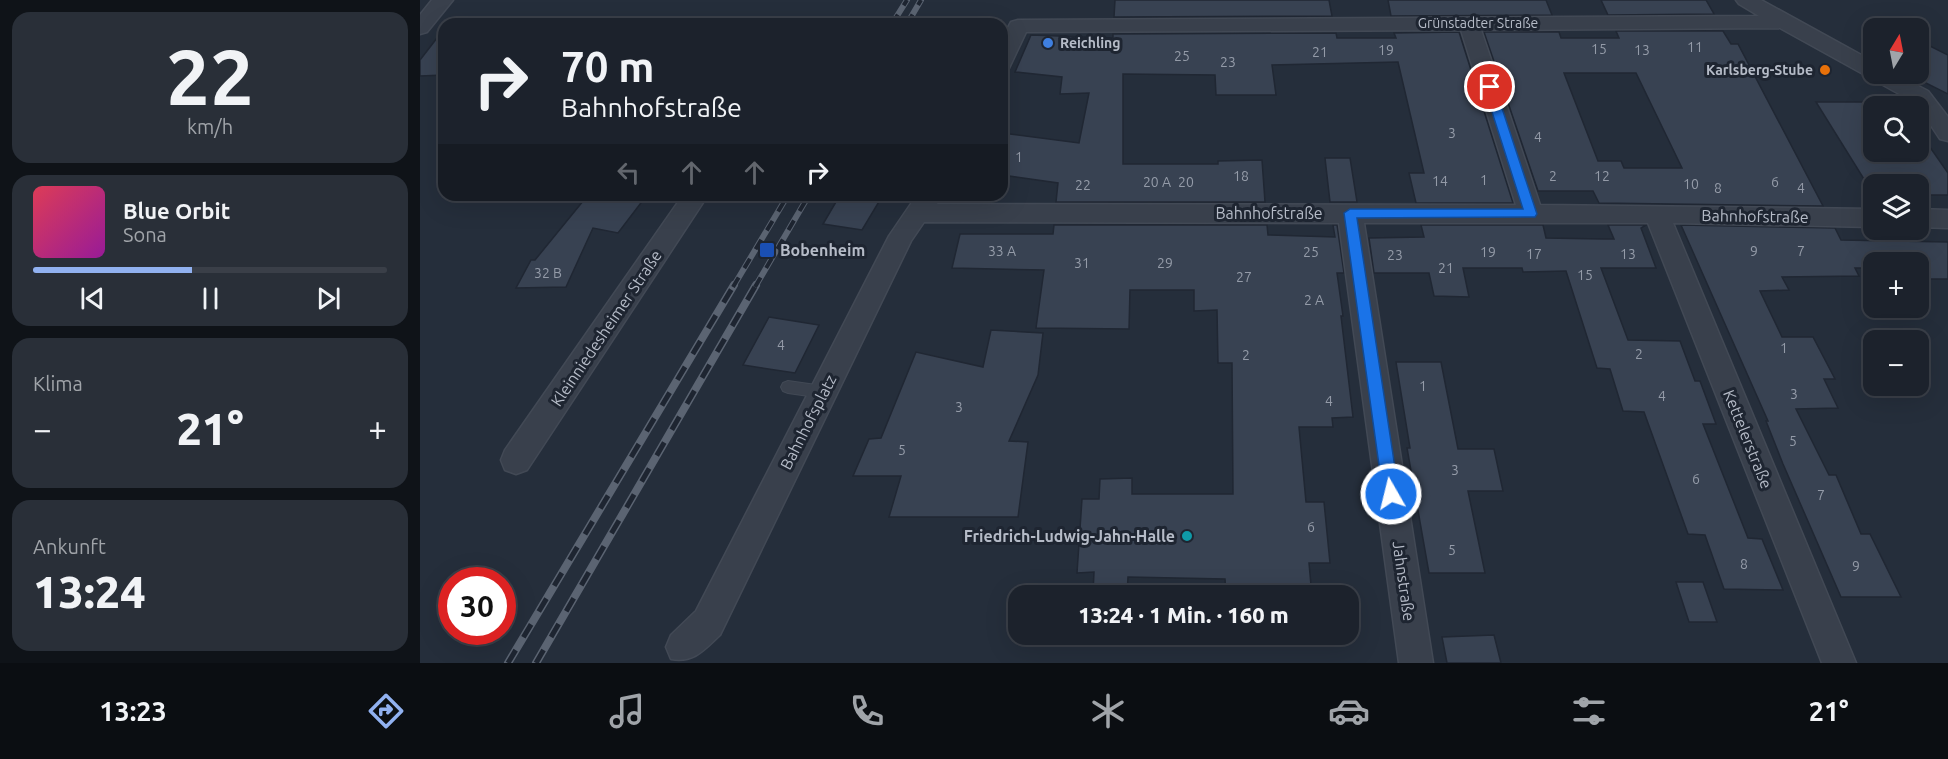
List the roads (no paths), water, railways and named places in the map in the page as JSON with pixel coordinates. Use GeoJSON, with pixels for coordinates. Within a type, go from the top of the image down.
{"type":"FeatureCollection","features":[{"type":"Feature","properties":{"kind":"street"},"geometry":{"type":"LineString","coordinates":[[420,29],[443,0]]}},
{"type":"Feature","properties":{"kind":"street"},"geometry":{"type":"LineString","coordinates":[[1746,0],[1784,22]]}},
{"type":"Feature","properties":{"kind":"street","name":"Grünstadter Straße"},"geometry":{"type":"LineString","coordinates":[[1008,49],[1018,26],[1784,22],[1863,65]]}},
{"type":"Feature","properties":{"kind":"street"},"geometry":{"type":"LineString","coordinates":[[1469,23],[1531,214]]}},
{"type":"Feature","properties":{"kind":"street"},"geometry":{"type":"LineString","coordinates":[[420,29],[438,29]]}},
{"type":"Feature","properties":{"kind":"street"},"geometry":{"type":"LineString","coordinates":[[1898,84],[1920,96],[1948,133]]}},
{"type":"Feature","properties":{"kind":"street","name":"Kleinniedesheimer Straße"},"geometry":{"type":"LineString","coordinates":[[516,460],[692,201]]}},
{"type":"Feature","properties":{"kind":"street","name":"Bahnhofstraße"},"geometry":{"type":"LineString","coordinates":[[924,204],[1350,213],[1658,214],[1863,218]]}},
{"type":"Feature","properties":{"kind":"street","name":"Bahnhofsplatz"},"geometry":{"type":"LineString","coordinates":[[683,647],[708,623],[901,236],[924,204]]}},
{"type":"Feature","properties":{"kind":"street","name":"Jahnstraße"},"geometry":{"type":"LineString","coordinates":[[1350,213],[1416,663]]}},
{"type":"Feature","properties":{"kind":"street","name":"Kettelerstraße"},"geometry":{"type":"LineString","coordinates":[[1658,214],[1839,663]]}},
{"type":"Feature","properties":{"kind":"street"},"geometry":{"type":"LineString","coordinates":[[1929,218],[1948,219]]}},
{"type":"Feature","properties":{"kind":"lane"},"geometry":{"type":"LineString","coordinates":[[788,387],[823,392]]}},
{"type":"Feature","properties":{"kind":"railway"},"geometry":{"type":"LineString","coordinates":[[896,18],[907,0]]}},
{"type":"Feature","properties":{"kind":"railway"},"geometry":{"type":"LineString","coordinates":[[910,18],[921,0]]}},
{"type":"Feature","properties":{"kind":"railway"},"geometry":{"type":"LineString","coordinates":[[733,287],[784,201]]}},
{"type":"Feature","properties":{"kind":"railway"},"geometry":{"type":"LineString","coordinates":[[755,287],[805,201]]}},
{"type":"Feature","properties":{"kind":"railway"},"geometry":{"type":"LineString","coordinates":[[508,663],[734,285]]}},
{"type":"Feature","properties":{"kind":"railway"},"geometry":{"type":"LineString","coordinates":[[536,663],[756,285]]}},
{"type":"Feature","properties":{"kind":"place","name":"Reichling"},"geometry":{"type":"Point","coordinates":[1048,43]}},
{"type":"Feature","properties":{"kind":"place","name":"Karlsberg-Stube"},"geometry":{"type":"Point","coordinates":[1825,70]}},
{"type":"Feature","properties":{"kind":"place","name":"Bobenheim"},"geometry":{"type":"Point","coordinates":[767,250]}},
{"type":"Feature","properties":{"kind":"place","name":"Friedrich-Ludwig-Jahn-Halle"},"geometry":{"type":"Point","coordinates":[1187,536]}}]}
